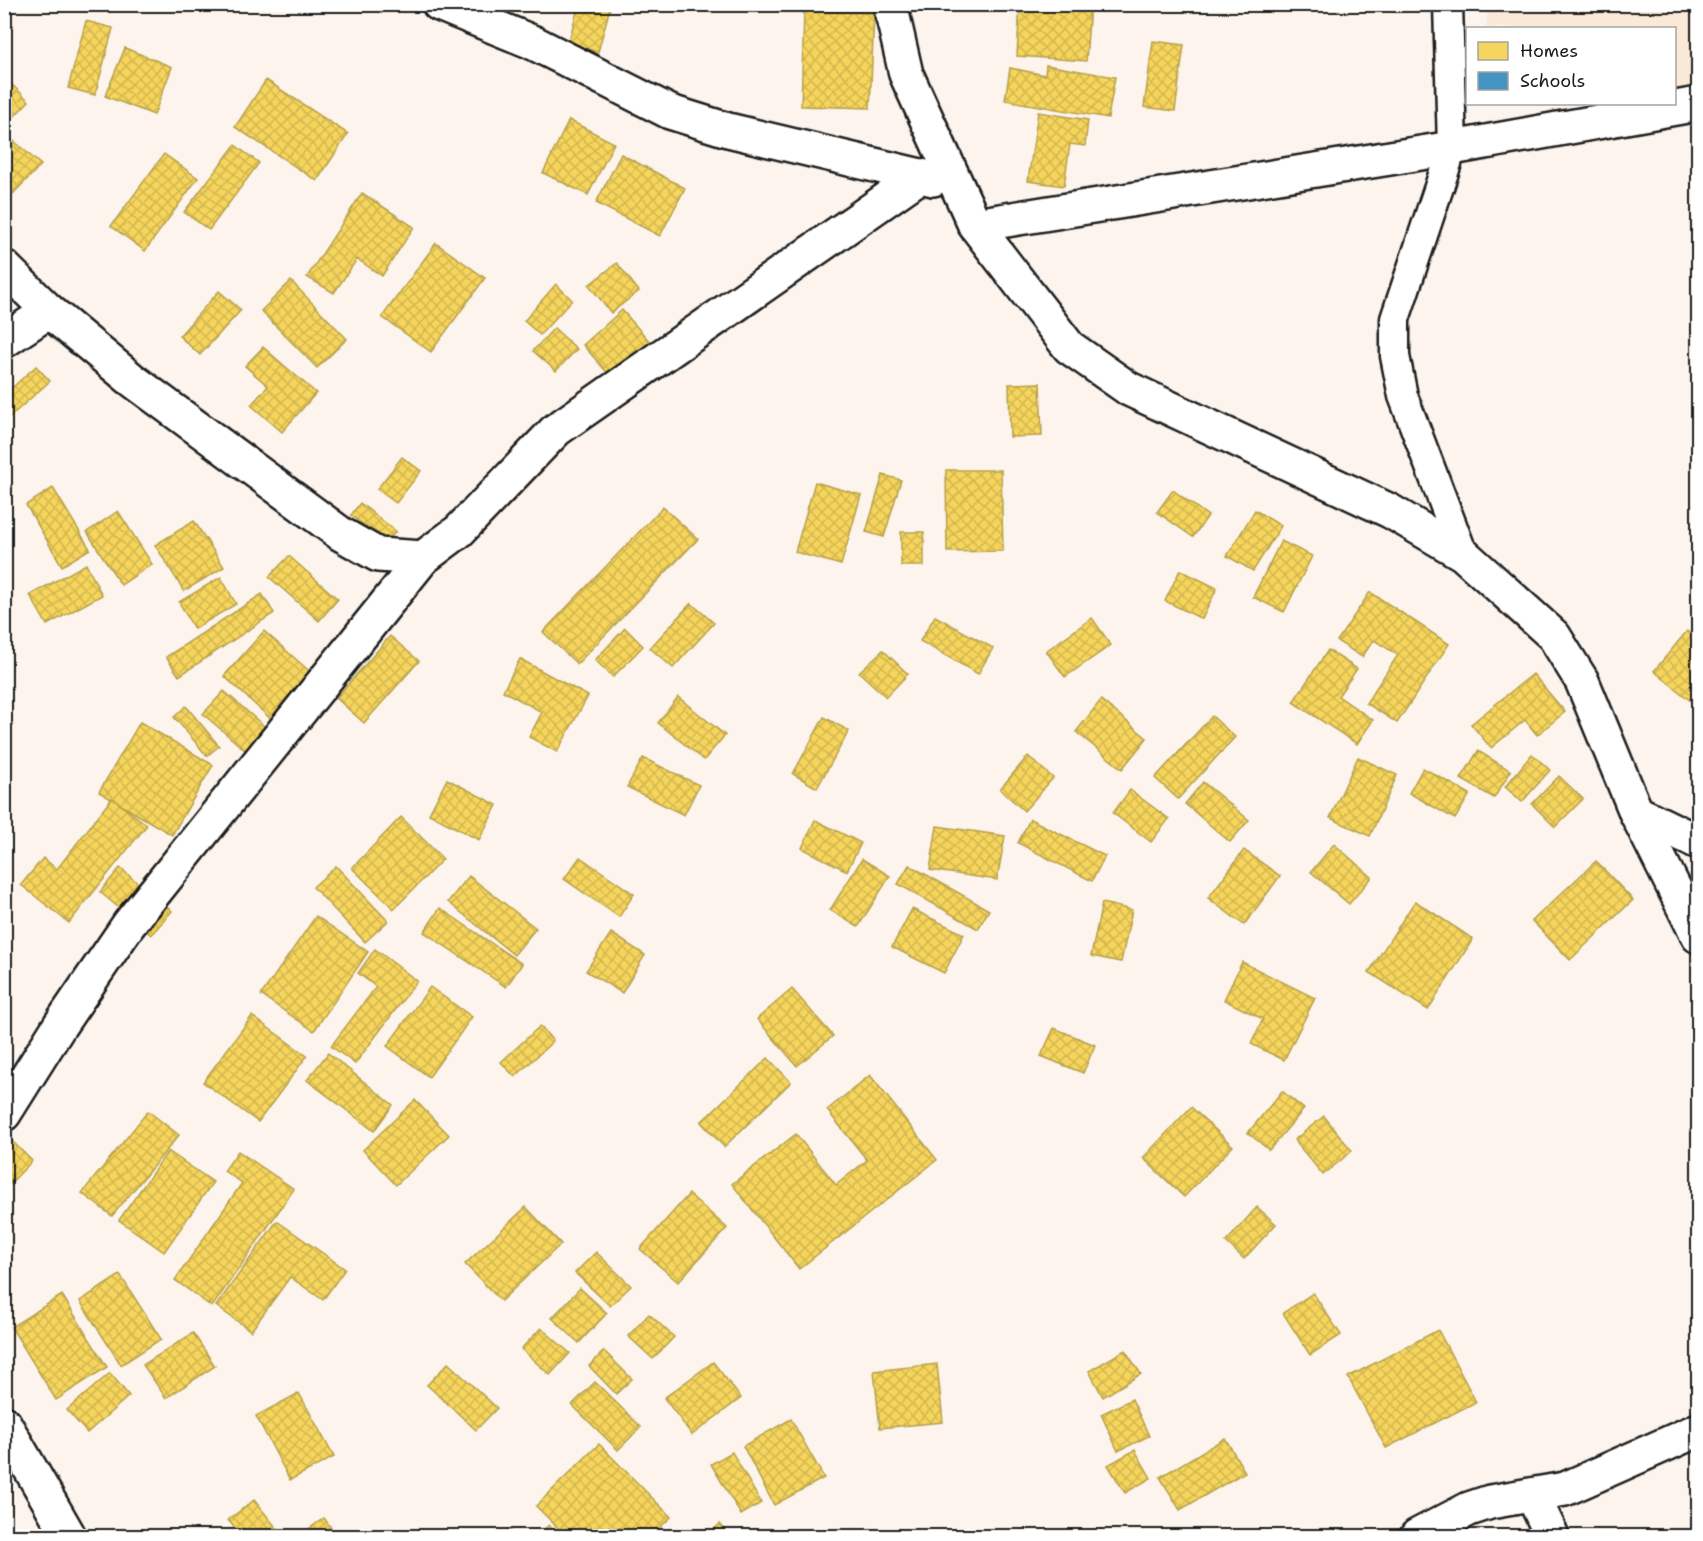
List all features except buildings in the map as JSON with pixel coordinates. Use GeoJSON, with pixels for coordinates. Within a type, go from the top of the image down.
{"type":"FeatureCollection","features":[{"type":"Feature","properties":{"kind":"street"},"geometry":{"type":"LineString","coordinates":[[439,4],[532,42],[670,112],[728,130],[955,184]]}},
{"type":"Feature","properties":{"kind":"street"},"geometry":{"type":"LineString","coordinates":[[890,4],[906,74],[975,225],[1069,346],[1129,389],[1390,511],[1463,554],[1554,636],[1582,681],[1636,812],[1698,936]]}},
{"type":"Feature","properties":{"kind":"street"},"geometry":{"type":"LineString","coordinates":[[975,225],[1452,148],[1698,104]]}},
{"type":"Feature","properties":{"kind":"street"},"geometry":{"type":"LineString","coordinates":[[4,1114],[60,1025],[129,924],[423,558],[459,531],[556,430],[920,176]]}},
{"type":"Feature","properties":{"kind":"street"},"geometry":{"type":"LineString","coordinates":[[4,267],[49,310],[131,379],[341,534],[378,555],[423,558]]}},
{"type":"Feature","properties":{"kind":"street"},"geometry":{"type":"LineString","coordinates":[[4,341],[49,310]]}},
{"type":"Feature","properties":{"kind":"street"},"geometry":{"type":"LineString","coordinates":[[1636,812],[1698,842]]}},
{"type":"Feature","properties":{"kind":"street"},"geometry":{"type":"LineString","coordinates":[[4,1423],[69,1536]]}},
{"type":"Feature","properties":{"kind":"street"},"geometry":{"type":"LineString","coordinates":[[1417,1536],[1469,1509],[1490,1502],[1565,1489],[1698,1430]]}},
{"type":"Feature","properties":{"kind":"street"},"geometry":{"type":"LineString","coordinates":[[1533,1496],[1552,1536]]}},
{"type":"Feature","properties":{"kind":"lane"},"geometry":{"type":"LineString","coordinates":[[1448,4],[1452,148],[1395,319],[1395,356],[1403,396],[1463,554]]}},
{"type":"Feature","properties":{"kind":"shaded area"},"geometry":{"type":"Polygon","coordinates":[[[1488,5],[1698,5],[1698,97],[1676,95],[1676,27],[1486,27],[1488,5]]]}}]}
